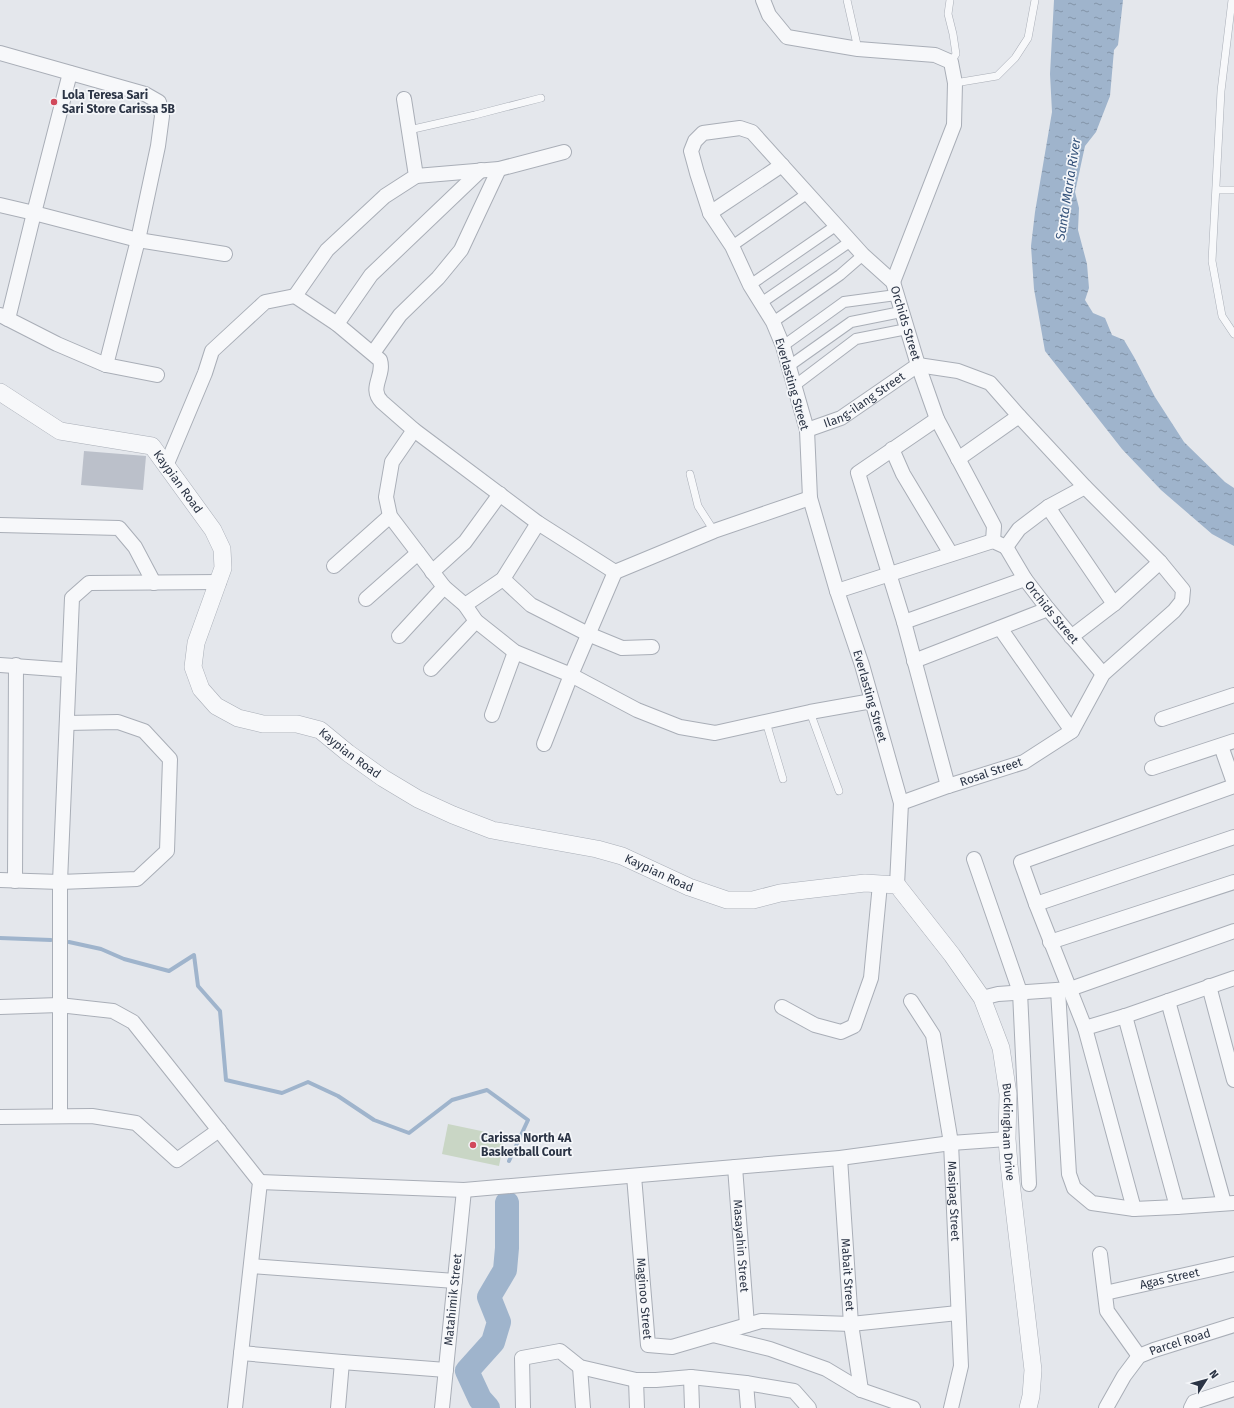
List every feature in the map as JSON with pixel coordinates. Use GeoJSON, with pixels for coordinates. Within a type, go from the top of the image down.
{"type":"FeatureCollection","features":[{"type":"Feature","properties":{"kind":"street"},"geometry":{"type":"LineString","coordinates":[[763,0],[769,15],[787,36],[858,49],[935,55],[951,62],[955,83],[954,124],[894,288],[844,302],[783,346]]}},
{"type":"Feature","properties":{"kind":"street"},"geometry":{"type":"LineString","coordinates":[[0,53],[145,94],[158,102],[162,116],[158,146],[138,240],[106,365]]}},
{"type":"Feature","properties":{"kind":"street"},"geometry":{"type":"LineString","coordinates":[[70,73],[34,213],[4,317],[57,344],[106,365],[157,375]]}},
{"type":"Feature","properties":{"kind":"street"},"geometry":{"type":"LineString","coordinates":[[404,99],[416,176]]}},
{"type":"Feature","properties":{"kind":"street","name":"Orchids Street"},"geometry":{"type":"LineString","coordinates":[[695,141],[703,134],[740,128],[752,132],[894,288],[918,365],[937,419],[994,526],[993,541]]}},
{"type":"Feature","properties":{"kind":"street","name":"Everlasting Street"},"geometry":{"type":"LineString","coordinates":[[695,141],[691,151],[710,213],[732,246],[750,285],[773,322],[783,346],[807,430],[810,498],[837,591],[872,701],[901,803],[889,885],[871,978],[854,1026],[841,1032],[815,1025],[782,1007]]}},
{"type":"Feature","properties":{"kind":"street"},"geometry":{"type":"LineString","coordinates":[[166,466],[212,351],[266,302],[295,296],[327,250],[385,196],[416,176],[499,169],[564,152]]}},
{"type":"Feature","properties":{"kind":"street"},"geometry":{"type":"LineString","coordinates":[[710,213],[782,165]]}},
{"type":"Feature","properties":{"kind":"street"},"geometry":{"type":"LineString","coordinates":[[373,353],[400,315],[438,278],[461,250],[499,169]]}},
{"type":"Feature","properties":{"kind":"street"},"geometry":{"type":"LineString","coordinates":[[337,324],[371,275],[481,170]]}},
{"type":"Feature","properties":{"kind":"street"},"geometry":{"type":"LineString","coordinates":[[732,246],[808,193]]}},
{"type":"Feature","properties":{"kind":"street"},"geometry":{"type":"LineString","coordinates":[[0,205],[138,240],[225,254]]}},
{"type":"Feature","properties":{"kind":"street"},"geometry":{"type":"LineString","coordinates":[[750,285],[837,225]]}},
{"type":"Feature","properties":{"kind":"street"},"geometry":{"type":"LineString","coordinates":[[761,303],[851,241]]}},
{"type":"Feature","properties":{"kind":"street"},"geometry":{"type":"LineString","coordinates":[[773,322],[840,275],[863,255]]}},
{"type":"Feature","properties":{"kind":"street"},"geometry":{"type":"LineString","coordinates":[[295,296],[337,324],[380,360],[382,366],[375,392],[378,398],[414,430],[538,523],[615,572]]}},
{"type":"Feature","properties":{"kind":"street"},"geometry":{"type":"LineString","coordinates":[[789,366],[851,322],[902,312]]}},
{"type":"Feature","properties":{"kind":"street"},"geometry":{"type":"LineString","coordinates":[[794,386],[856,339],[907,330]]}},
{"type":"Feature","properties":{"kind":"street"},"geometry":{"type":"LineString","coordinates":[[918,365],[958,371],[990,383],[1085,487],[1160,562],[1114,604],[1071,637]]}},
{"type":"Feature","properties":{"kind":"street","name":"Ilang-ilang Street"},"geometry":{"type":"LineString","coordinates":[[807,430],[841,418],[918,365]]}},
{"type":"Feature","properties":{"kind":"street","name":"Kaypian Road"},"geometry":{"type":"LineString","coordinates":[[0,392],[60,431],[152,446],[213,530],[222,549],[223,568],[196,643],[193,667],[201,689],[216,706],[238,718],[263,724],[297,724],[320,730],[348,753],[383,778],[418,799],[453,815],[492,830],[597,849],[622,856],[688,887],[727,900],[753,900],[780,893],[865,883],[889,885]]}},
{"type":"Feature","properties":{"kind":"street"},"geometry":{"type":"LineString","coordinates":[[958,459],[1019,416]]}},
{"type":"Feature","properties":{"kind":"street"},"geometry":{"type":"LineString","coordinates":[[937,419],[858,473],[904,622],[948,786]]}},
{"type":"Feature","properties":{"kind":"street"},"geometry":{"type":"LineString","coordinates":[[414,430],[392,462],[386,497],[390,516],[444,587],[465,605],[476,621],[515,652],[571,675],[637,710],[680,727],[715,734],[810,712],[872,701]]}},
{"type":"Feature","properties":{"kind":"street"},"geometry":{"type":"LineString","coordinates":[[892,449],[903,474],[951,554]]}},
{"type":"Feature","properties":{"kind":"street"},"geometry":{"type":"LineString","coordinates":[[837,591],[993,541],[1006,547],[1019,529],[1048,507],[1085,487]]}},
{"type":"Feature","properties":{"kind":"street"},"geometry":{"type":"LineString","coordinates":[[432,572],[465,542],[500,494]]}},
{"type":"Feature","properties":{"kind":"street"},"geometry":{"type":"LineString","coordinates":[[544,744],[571,675],[615,572],[714,531],[810,498]]}},
{"type":"Feature","properties":{"kind":"street"},"geometry":{"type":"LineString","coordinates":[[1048,507],[1114,604]]}},
{"type":"Feature","properties":{"kind":"street"},"geometry":{"type":"LineString","coordinates":[[334,566],[390,516]]}},
{"type":"Feature","properties":{"kind":"street"},"geometry":{"type":"LineString","coordinates":[[465,605],[503,579],[538,523]]}},
{"type":"Feature","properties":{"kind":"street"},"geometry":{"type":"LineString","coordinates":[[0,525],[119,528],[135,547],[154,583]]}},
{"type":"Feature","properties":{"kind":"street","name":"Orchids Street"},"geometry":{"type":"LineString","coordinates":[[1006,547],[1025,579],[1048,609],[1103,674]]}},
{"type":"Feature","properties":{"kind":"street"},"geometry":{"type":"LineString","coordinates":[[366,599],[418,552]]}},
{"type":"Feature","properties":{"kind":"street","name":"Rosal Street"},"geometry":{"type":"LineString","coordinates":[[901,803],[948,786],[1024,762],[1072,731],[1103,674],[1174,611],[1182,601],[1183,590],[1160,562]]}},
{"type":"Feature","properties":{"kind":"street"},"geometry":{"type":"LineString","coordinates":[[503,579],[531,605],[588,634],[622,648],[652,647]]}},
{"type":"Feature","properties":{"kind":"street"},"geometry":{"type":"LineString","coordinates":[[904,622],[1025,579]]}},
{"type":"Feature","properties":{"kind":"street"},"geometry":{"type":"LineString","coordinates":[[60,1116],[60,882],[72,598],[89,583],[219,582]]}},
{"type":"Feature","properties":{"kind":"street"},"geometry":{"type":"LineString","coordinates":[[399,636],[444,587]]}},
{"type":"Feature","properties":{"kind":"street"},"geometry":{"type":"LineString","coordinates":[[914,661],[1048,609]]}},
{"type":"Feature","properties":{"kind":"street"},"geometry":{"type":"LineString","coordinates":[[431,669],[476,621]]}},
{"type":"Feature","properties":{"kind":"street"},"geometry":{"type":"LineString","coordinates":[[1000,628],[1072,731]]}},
{"type":"Feature","properties":{"kind":"street"},"geometry":{"type":"LineString","coordinates":[[492,715],[515,652]]}},
{"type":"Feature","properties":{"kind":"street"},"geometry":{"type":"LineString","coordinates":[[0,665],[69,670]]}},
{"type":"Feature","properties":{"kind":"street"},"geometry":{"type":"LineString","coordinates":[[15,881],[16,665]]}},
{"type":"Feature","properties":{"kind":"street"},"geometry":{"type":"LineString","coordinates":[[1162,719],[1234,695]]}},
{"type":"Feature","properties":{"kind":"street"},"geometry":{"type":"LineString","coordinates":[[0,880],[60,882],[137,879],[167,851],[170,760],[144,731],[118,722],[67,723]]}},
{"type":"Feature","properties":{"kind":"street"},"geometry":{"type":"LineString","coordinates":[[1152,768],[1228,743],[1234,783]]}},
{"type":"Feature","properties":{"kind":"street"},"geometry":{"type":"LineString","coordinates":[[1134,1209],[1085,1028],[1064,989],[1050,942],[1021,862],[1234,786]]}},
{"type":"Feature","properties":{"kind":"street"},"geometry":{"type":"LineString","coordinates":[[1036,904],[1234,837]]}},
{"type":"Feature","properties":{"kind":"street"},"geometry":{"type":"LineString","coordinates":[[974,859],[1020,992],[1030,1184]]}},
{"type":"Feature","properties":{"kind":"street"},"geometry":{"type":"LineString","coordinates":[[1050,942],[1234,882]]}},
{"type":"Feature","properties":{"kind":"street","name":"Buckingham Drive"},"geometry":{"type":"LineString","coordinates":[[889,885],[952,955],[982,998],[1001,1048],[1008,1094],[1007,1140],[1033,1370],[1031,1396],[1028,1408]]}},
{"type":"Feature","properties":{"kind":"street"},"geometry":{"type":"LineString","coordinates":[[982,998],[998,994],[1064,989],[1234,930]]}},
{"type":"Feature","properties":{"kind":"street"},"geometry":{"type":"LineString","coordinates":[[1085,1028],[1125,1016],[1234,978]]}},
{"type":"Feature","properties":{"kind":"street"},"geometry":{"type":"LineString","coordinates":[[1209,986],[1234,1080]]}},
{"type":"Feature","properties":{"kind":"street"},"geometry":{"type":"LineString","coordinates":[[1064,989],[1069,1174],[1074,1188],[1092,1203],[1134,1209],[1229,1203],[1168,1001]]}},
{"type":"Feature","properties":{"kind":"street","name":"Masipag Street"},"geometry":{"type":"LineString","coordinates":[[911,1001],[933,1035],[951,1143],[961,1366],[951,1408]]}},
{"type":"Feature","properties":{"kind":"street"},"geometry":{"type":"LineString","coordinates":[[0,1007],[59,1005],[113,1011],[133,1022],[260,1182],[235,1408]]}},
{"type":"Feature","properties":{"kind":"street"},"geometry":{"type":"LineString","coordinates":[[1125,1016],[1177,1207]]}},
{"type":"Feature","properties":{"kind":"street"},"geometry":{"type":"LineString","coordinates":[[0,1117],[92,1116],[136,1123],[177,1160],[219,1130]]}},
{"type":"Feature","properties":{"kind":"street"},"geometry":{"type":"LineString","coordinates":[[260,1182],[464,1190],[840,1158],[951,1143],[1007,1140]]}},
{"type":"Feature","properties":{"kind":"street","name":"Mabait Street"},"geometry":{"type":"LineString","coordinates":[[840,1158],[852,1324],[861,1390]]}},
{"type":"Feature","properties":{"kind":"street","name":"Masayahin Street"},"geometry":{"type":"LineString","coordinates":[[735,1167],[747,1324]]}},
{"type":"Feature","properties":{"kind":"street","name":"Maginoo Street"},"geometry":{"type":"LineString","coordinates":[[634,1176],[648,1345],[672,1347],[761,1321],[852,1324],[958,1314]]}},
{"type":"Feature","properties":{"kind":"street","name":"Matahimik Street"},"geometry":{"type":"LineString","coordinates":[[442,1408],[464,1190]]}},
{"type":"Feature","properties":{"kind":"street"},"geometry":{"type":"LineString","coordinates":[[1100,1254],[1107,1311],[1139,1356]]}},
{"type":"Feature","properties":{"kind":"street","name":"Agas Street"},"geometry":{"type":"LineString","coordinates":[[1105,1293],[1234,1264]]}},
{"type":"Feature","properties":{"kind":"street"},"geometry":{"type":"LineString","coordinates":[[251,1266],[455,1281]]}},
{"type":"Feature","properties":{"kind":"street","name":"Parcel Road"},"geometry":{"type":"LineString","coordinates":[[1106,1408],[1124,1376],[1139,1356],[1234,1325]]}},
{"type":"Feature","properties":{"kind":"street"},"geometry":{"type":"LineString","coordinates":[[711,1335],[770,1349],[826,1369],[861,1390],[913,1408]]}},
{"type":"Feature","properties":{"kind":"street"},"geometry":{"type":"LineString","coordinates":[[523,1408],[522,1358],[560,1351],[580,1367],[636,1380],[691,1377],[746,1383],[794,1391],[808,1408]]}},
{"type":"Feature","properties":{"kind":"street"},"geometry":{"type":"LineString","coordinates":[[241,1353],[446,1370]]}},
{"type":"Feature","properties":{"kind":"street"},"geometry":{"type":"LineString","coordinates":[[338,1408],[342,1362]]}},
{"type":"Feature","properties":{"kind":"street"},"geometry":{"type":"LineString","coordinates":[[580,1367],[583,1408]]}},
{"type":"Feature","properties":{"kind":"street"},"geometry":{"type":"LineString","coordinates":[[691,1377],[692,1408]]}},
{"type":"Feature","properties":{"kind":"street"},"geometry":{"type":"LineString","coordinates":[[636,1380],[637,1408]]}},
{"type":"Feature","properties":{"kind":"street"},"geometry":{"type":"LineString","coordinates":[[746,1383],[748,1408]]}},
{"type":"Feature","properties":{"kind":"street"},"geometry":{"type":"LineString","coordinates":[[1191,1408],[1194,1402],[1234,1389]]}},
{"type":"Feature","properties":{"kind":"lane"},"geometry":{"type":"LineString","coordinates":[[847,0],[858,49]]}},
{"type":"Feature","properties":{"kind":"lane"},"geometry":{"type":"LineString","coordinates":[[950,0],[948,14],[956,54],[951,62]]}},
{"type":"Feature","properties":{"kind":"lane"},"geometry":{"type":"LineString","coordinates":[[955,83],[997,76],[1015,58],[1028,38],[1035,0]]}},
{"type":"Feature","properties":{"kind":"lane"},"geometry":{"type":"LineString","coordinates":[[1232,0],[1221,91],[1212,261],[1222,316],[1234,334]]}},
{"type":"Feature","properties":{"kind":"lane"},"geometry":{"type":"LineString","coordinates":[[409,130],[541,98]]}},
{"type":"Feature","properties":{"kind":"lane"},"geometry":{"type":"LineString","coordinates":[[1216,190],[1234,190]]}},
{"type":"Feature","properties":{"kind":"lane"},"geometry":{"type":"LineString","coordinates":[[690,474],[698,506],[714,531]]}},
{"type":"Feature","properties":{"kind":"lane"},"geometry":{"type":"LineString","coordinates":[[810,712],[839,791]]}},
{"type":"Feature","properties":{"kind":"lane"},"geometry":{"type":"LineString","coordinates":[[766,722],[783,779]]}},
{"type":"Feature","properties":{"kind":"green space","name":"Carissa North 4A Basketball Court"},"geometry":{"type":"Polygon","coordinates":[[[448,1124],[505,1136],[499,1166],[442,1154],[448,1124]]]}},
{"type":"Feature","properties":{"kind":"water","name":"Santa Maria River"},"geometry":{"type":"Polygon","coordinates":[[[1054,0],[1123,0],[1118,45],[1114,50],[1110,96],[1096,132],[1085,146],[1075,192],[1079,208],[1078,230],[1087,264],[1089,288],[1085,300],[1093,313],[1105,318],[1112,335],[1124,340],[1155,397],[1184,442],[1225,482],[1234,488],[1234,546],[1212,534],[1161,490],[1122,449],[1045,351],[1034,289],[1031,246],[1035,212],[1052,112],[1050,74],[1054,0]]]}},
{"type":"Feature","properties":{"kind":"building"},"geometry":{"type":"Polygon","coordinates":[[[84,451],[146,456],[143,490],[81,485],[84,451]]]}},
{"type":"Feature","properties":{"kind":"waterway"},"geometry":{"type":"LineString","coordinates":[[0,938],[51,940]]}},
{"type":"Feature","properties":{"kind":"waterway"},"geometry":{"type":"LineString","coordinates":[[69,942],[101,949],[124,959],[169,971],[194,955],[198,986],[220,1011],[226,1080],[282,1093],[308,1082],[338,1096],[374,1120],[409,1133],[452,1100],[487,1090],[528,1120],[509,1161]]}},
{"type":"Feature","properties":{"kind":"waterway"},"geometry":{"type":"LineString","coordinates":[[488,1408],[480,1399],[467,1371],[493,1342],[499,1322],[489,1297],[505,1270],[507,1248],[507,1203]]}},
{"type":"Feature","properties":{"kind":"place","name":"Lola Teresa Sari Sari Store Carissa 5B"},"geometry":{"type":"Point","coordinates":[54,102]}},
{"type":"Feature","properties":{"kind":"place","name":"Carissa North 4A Basketball Court"},"geometry":{"type":"Point","coordinates":[473,1145]}}]}
